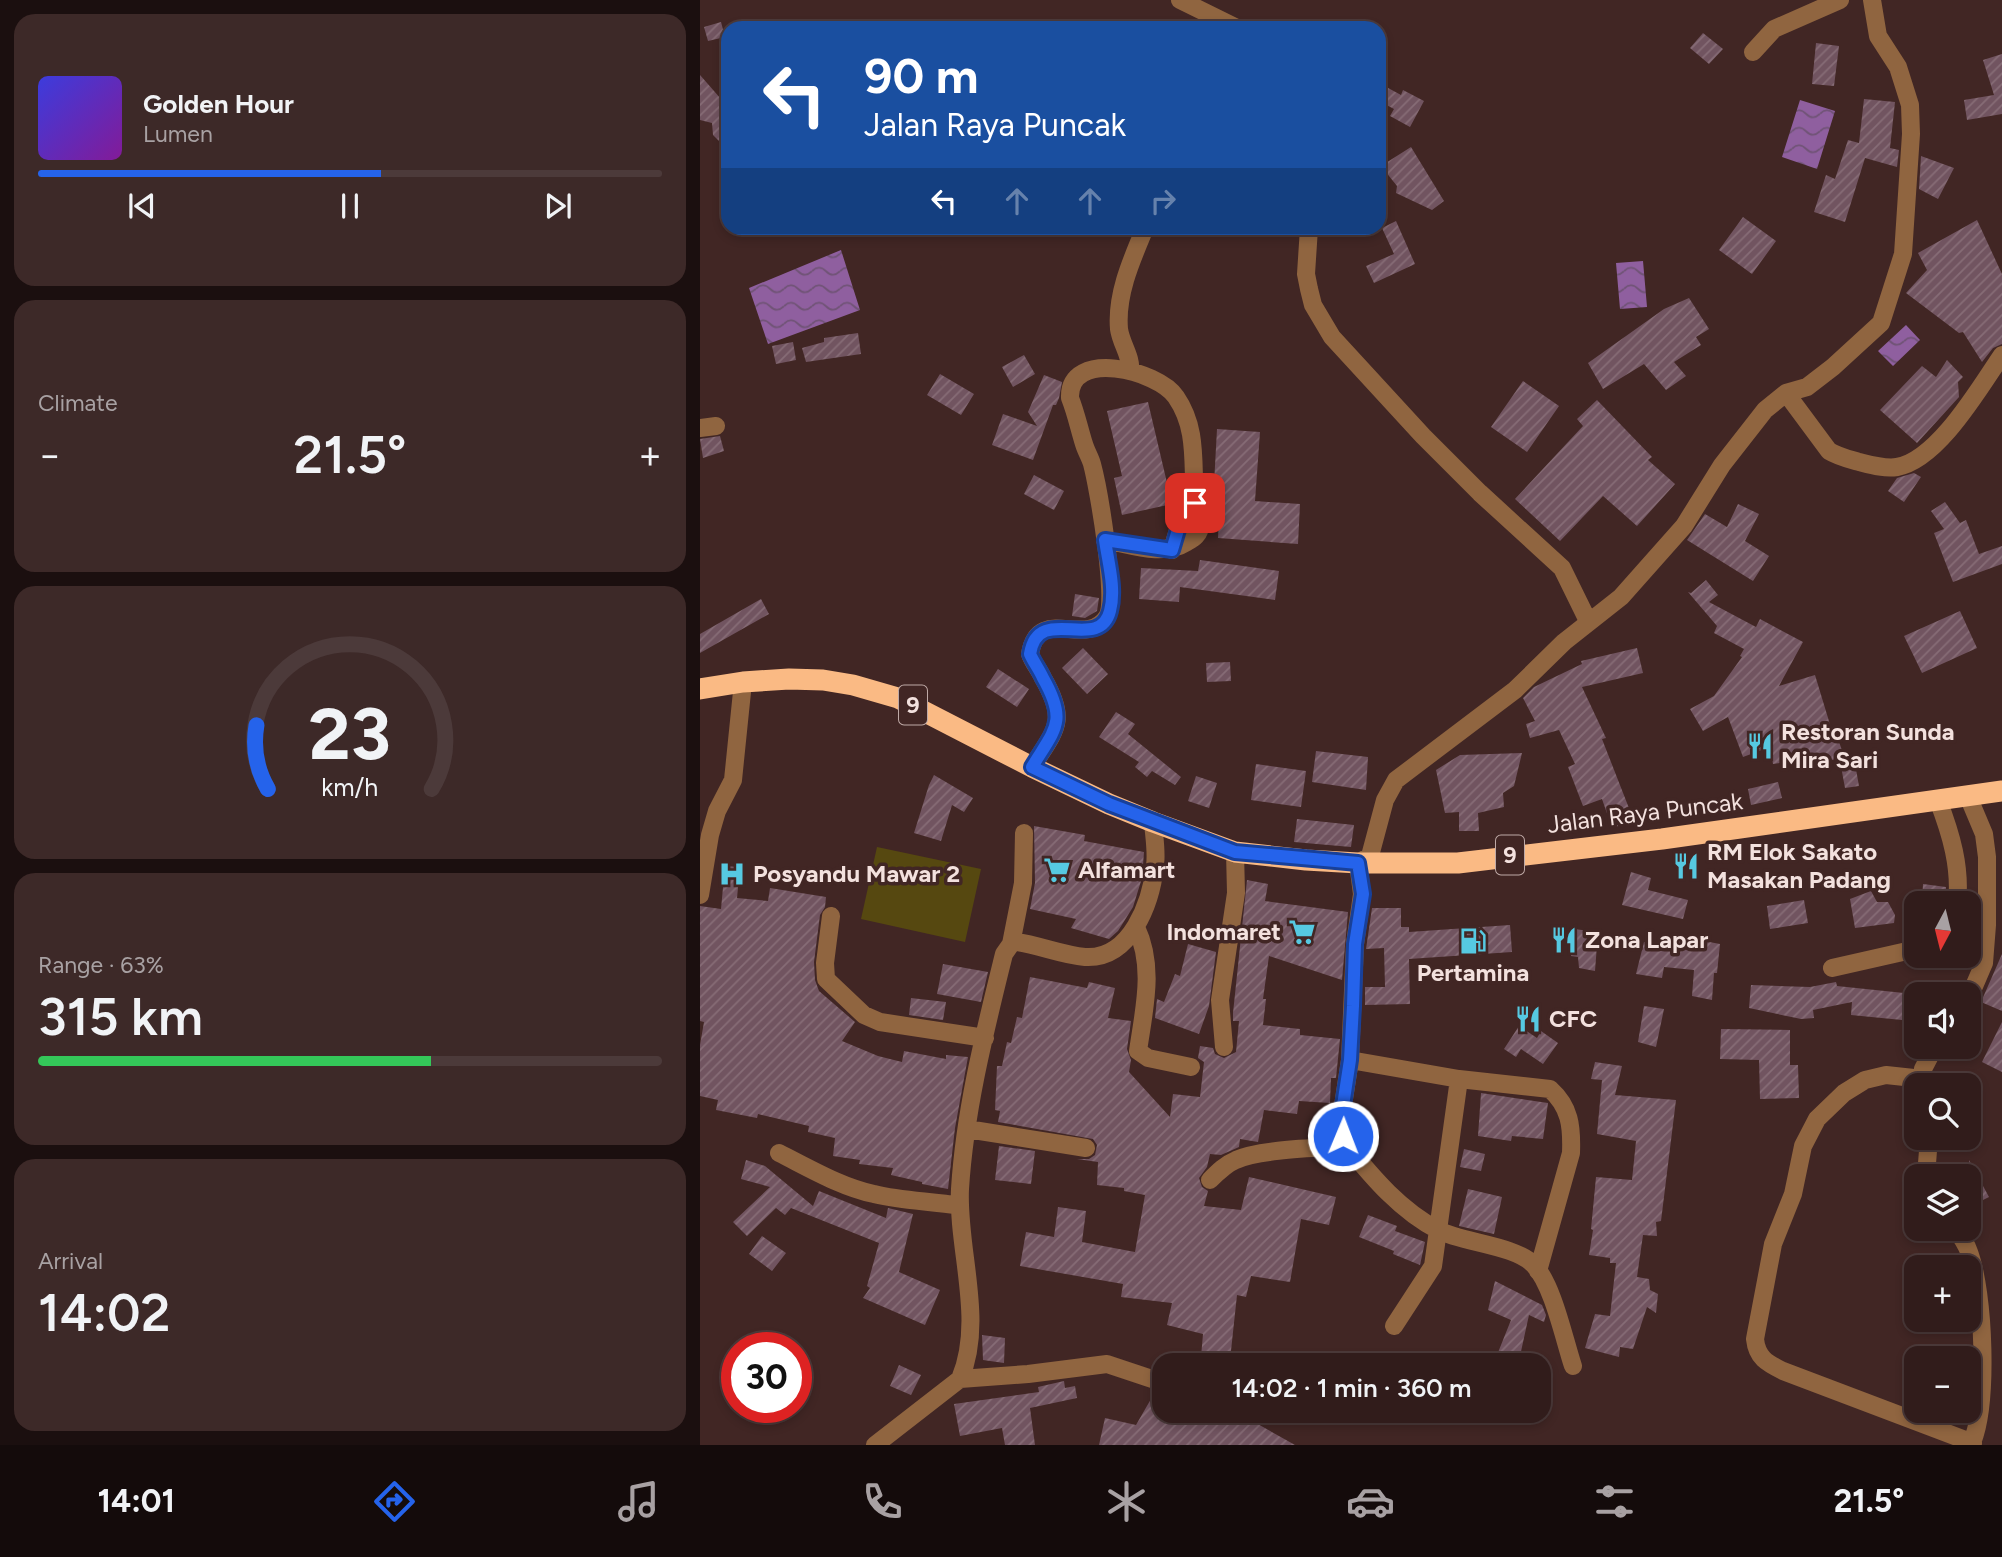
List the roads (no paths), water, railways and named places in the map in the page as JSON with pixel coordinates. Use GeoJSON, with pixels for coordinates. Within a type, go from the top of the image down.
{"type":"FeatureCollection","features":[{"type":"Feature","properties":{"kind":"highway","name":"Jalan Raya Puncak"},"geometry":{"type":"LineString","coordinates":[[700,689],[743,682],[789,679],[853,685],[898,698],[1109,804],[1235,852],[1358,863],[1458,863],[1674,837],[2002,791]]}},
{"type":"Feature","properties":{"kind":"street"},"geometry":{"type":"LineString","coordinates":[[1180,0],[1223,21]]}},
{"type":"Feature","properties":{"kind":"street"},"geometry":{"type":"LineString","coordinates":[[1753,52],[1774,29],[1840,0]]}},
{"type":"Feature","properties":{"kind":"street"},"geometry":{"type":"LineString","coordinates":[[1573,1366],[1553,1302],[1534,1265],[1518,1255],[1439,1231],[1397,1201],[1347,1146],[1343,1136],[1342,1112],[1350,1060],[1355,944],[1363,894],[1358,863],[1370,856],[1385,800],[1396,779],[1515,690],[1588,621],[1621,597],[1684,526],[1722,466],[1765,410],[1786,393],[1807,387],[1881,323],[1903,254],[1911,134],[1910,105],[1898,67],[1878,36],[1872,0]]}},
{"type":"Feature","properties":{"kind":"street"},"geometry":{"type":"LineString","coordinates":[[1130,372],[1131,363],[1120,338],[1119,321],[1124,283],[1141,235]]}},
{"type":"Feature","properties":{"kind":"street"},"geometry":{"type":"LineString","coordinates":[[1309,235],[1306,274],[1309,289],[1313,305],[1332,337],[1423,436],[1562,568],[1588,621]]}},
{"type":"Feature","properties":{"kind":"street"},"geometry":{"type":"LineString","coordinates":[[1786,393],[1829,451],[1869,465],[1898,467],[1925,452],[1955,422],[2002,355]]}},
{"type":"Feature","properties":{"kind":"street"},"geometry":{"type":"LineString","coordinates":[[1032,767],[1051,737],[1058,718],[1055,700],[1030,654],[1031,645],[1044,630],[1085,630],[1096,627],[1109,615],[1112,587],[1093,466],[1084,447],[1069,390],[1073,380],[1084,371],[1103,369],[1130,372],[1161,382],[1176,397],[1189,419],[1193,441],[1195,503],[1200,527],[1190,540],[1172,550],[1105,540]]}},
{"type":"Feature","properties":{"kind":"street"},"geometry":{"type":"LineString","coordinates":[[700,895],[710,835],[733,780],[743,682]]}},
{"type":"Feature","properties":{"kind":"street"},"geometry":{"type":"LineString","coordinates":[[1968,796],[1984,834],[1987,857],[1987,932],[1983,962],[1975,982]]}},
{"type":"Feature","properties":{"kind":"street"},"geometry":{"type":"LineString","coordinates":[[1938,800],[1952,839],[1957,891]]}},
{"type":"Feature","properties":{"kind":"street"},"geometry":{"type":"LineString","coordinates":[[1011,944],[1033,944],[1086,957],[1111,951],[1128,937],[1143,911],[1156,865],[1153,822]]}},
{"type":"Feature","properties":{"kind":"street"},"geometry":{"type":"LineString","coordinates":[[960,1379],[968,1353],[971,1298],[960,1206],[962,1153],[972,1089],[1004,954],[1011,944],[1023,883],[1024,833]]}},
{"type":"Feature","properties":{"kind":"street"},"geometry":{"type":"LineString","coordinates":[[1224,1047],[1220,1000],[1236,893],[1235,852]]}},
{"type":"Feature","properties":{"kind":"street"},"geometry":{"type":"LineString","coordinates":[[831,916],[825,963],[826,979],[864,1015],[880,1022],[985,1038]]}},
{"type":"Feature","properties":{"kind":"street"},"geometry":{"type":"LineString","coordinates":[[1136,927],[1143,943],[1148,972],[1139,1051],[1148,1058],[1191,1067]]}},
{"type":"Feature","properties":{"kind":"street"},"geometry":{"type":"LineString","coordinates":[[1832,968],[1904,951]]}},
{"type":"Feature","properties":{"kind":"street"},"geometry":{"type":"LineString","coordinates":[[1350,1060],[1459,1079],[1550,1089],[1565,1106],[1572,1133],[1571,1153],[1538,1271]]}},
{"type":"Feature","properties":{"kind":"street"},"geometry":{"type":"LineString","coordinates":[[1904,1078],[1885,1075],[1865,1080],[1844,1093],[1817,1119],[1802,1146],[1793,1194],[1773,1244],[1756,1331],[1756,1350],[1763,1361],[1783,1370],[1972,1444],[1980,1411],[1982,1362],[1976,1280],[1970,1253],[1963,1241]]}},
{"type":"Feature","properties":{"kind":"street"},"geometry":{"type":"LineString","coordinates":[[1394,1326],[1433,1266],[1459,1079]]}},
{"type":"Feature","properties":{"kind":"street"},"geometry":{"type":"LineString","coordinates":[[967,1129],[1086,1148]]}},
{"type":"Feature","properties":{"kind":"street"},"geometry":{"type":"LineString","coordinates":[[1210,1180],[1223,1167],[1243,1157],[1347,1146]]}},
{"type":"Feature","properties":{"kind":"street"},"geometry":{"type":"LineString","coordinates":[[779,1153],[865,1192],[960,1206]]}},
{"type":"Feature","properties":{"kind":"street"},"geometry":{"type":"LineString","coordinates":[[875,1445],[960,1379],[1107,1364],[1152,1379]]}},
{"type":"Feature","properties":{"kind":"water"},"geometry":{"type":"Polygon","coordinates":[[[1800,100],[1835,111],[1817,169],[1782,157],[1800,100]]]}},
{"type":"Feature","properties":{"kind":"water"},"geometry":{"type":"Polygon","coordinates":[[[841,250],[860,310],[768,344],[749,288],[841,250]]]}},
{"type":"Feature","properties":{"kind":"water"},"geometry":{"type":"Polygon","coordinates":[[[1643,261],[1647,307],[1620,309],[1616,263],[1643,261]]]}},
{"type":"Feature","properties":{"kind":"water"},"geometry":{"type":"Polygon","coordinates":[[[1906,325],[1920,340],[1893,366],[1878,351],[1906,325]]]}},
{"type":"Feature","properties":{"kind":"place","name":"Restoran Sunda Mira Sari"},"geometry":{"type":"Point","coordinates":[1760,746]}},
{"type":"Feature","properties":{"kind":"place","name":"RM Elok Sakato Masakan Padang"},"geometry":{"type":"Point","coordinates":[1686,866]}},
{"type":"Feature","properties":{"kind":"place","name":"Alfamart"},"geometry":{"type":"Point","coordinates":[1057,870]}},
{"type":"Feature","properties":{"kind":"place","name":"Posyandu Mawar 2"},"geometry":{"type":"Point","coordinates":[732,874]}},
{"type":"Feature","properties":{"kind":"place","name":"Indomaret"},"geometry":{"type":"Point","coordinates":[1302,932]}},
{"type":"Feature","properties":{"kind":"place","name":"Zona Lapar"},"geometry":{"type":"Point","coordinates":[1564,940]}},
{"type":"Feature","properties":{"kind":"place","name":"Pertamina"},"geometry":{"type":"Point","coordinates":[1473,941]}},
{"type":"Feature","properties":{"kind":"place","name":"CFC"},"geometry":{"type":"Point","coordinates":[1528,1019]}}]}
